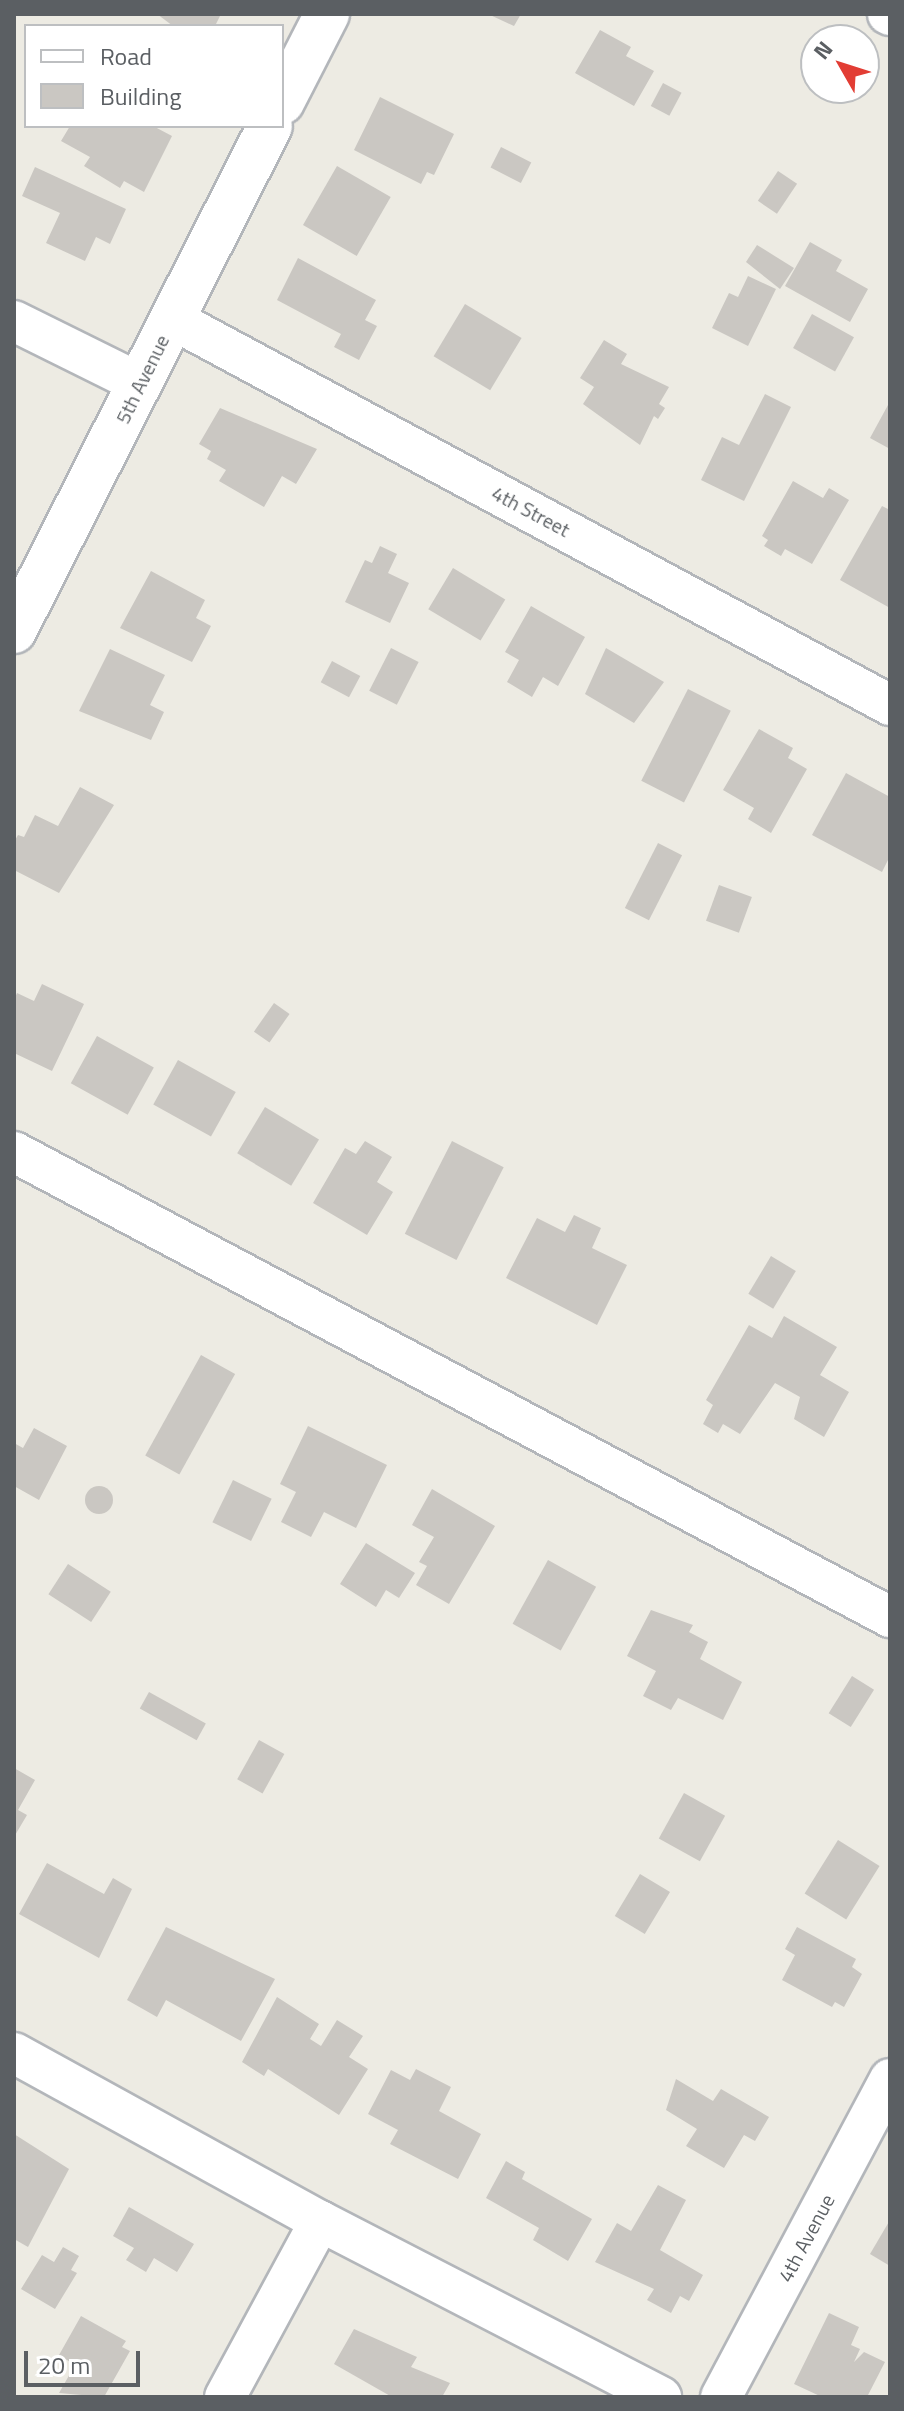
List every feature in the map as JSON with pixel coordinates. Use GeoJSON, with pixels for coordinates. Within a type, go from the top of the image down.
{"type":"FeatureCollection","features":[{"type":"Feature","properties":{"kind":"street"},"geometry":{"type":"LineString","coordinates":[[284,98],[327,14]]}},
{"type":"Feature","properties":{"kind":"street","name":"5th Avenue"},"geometry":{"type":"LineString","coordinates":[[14,631],[269,128]]}},
{"type":"Feature","properties":{"kind":"street","name":"4th Street"},"geometry":{"type":"LineString","coordinates":[[172,319],[890,705]]}},
{"type":"Feature","properties":{"kind":"street"},"geometry":{"type":"LineString","coordinates":[[14,321],[141,384]]}},
{"type":"Feature","properties":{"kind":"street"},"geometry":{"type":"LineString","coordinates":[[14,1152],[890,1617]]}},
{"type":"Feature","properties":{"kind":"street"},"geometry":{"type":"LineString","coordinates":[[14,2053],[320,2221],[661,2397]]}},
{"type":"Feature","properties":{"kind":"street","name":"4th Avenue"},"geometry":{"type":"LineString","coordinates":[[721,2397],[890,2079]]}},
{"type":"Feature","properties":{"kind":"street"},"geometry":{"type":"LineString","coordinates":[[225,2397],[320,2221]]}},
{"type":"Feature","properties":{"kind":"building"},"geometry":{"type":"Polygon","coordinates":[[[157,14],[221,14],[216,24],[170,24],[157,14]]]}},
{"type":"Feature","properties":{"kind":"building"},"geometry":{"type":"Polygon","coordinates":[[[488,14],[521,14],[514,26],[488,14]]]}},
{"type":"Feature","properties":{"kind":"building"},"geometry":{"type":"Polygon","coordinates":[[[600,30],[631,47],[626,56],[654,71],[634,106],[575,73],[600,30]]]}},
{"type":"Feature","properties":{"kind":"building"},"geometry":{"type":"Polygon","coordinates":[[[663,83],[682,93],[669,116],[651,106],[663,83]]]}},
{"type":"Feature","properties":{"kind":"building"},"geometry":{"type":"Polygon","coordinates":[[[380,97],[454,134],[434,175],[427,172],[421,184],[354,150],[380,97]]]}},
{"type":"Feature","properties":{"kind":"building"},"geometry":{"type":"Polygon","coordinates":[[[69,128],[157,128],[172,136],[144,192],[124,181],[120,188],[84,166],[90,157],[61,141],[69,128]]]}},
{"type":"Feature","properties":{"kind":"building"},"geometry":{"type":"Polygon","coordinates":[[[501,147],[531,162],[521,183],[491,167],[501,147]]]}},
{"type":"Feature","properties":{"kind":"building"},"geometry":{"type":"Polygon","coordinates":[[[337,166],[391,197],[357,256],[303,225],[337,166]]]}},
{"type":"Feature","properties":{"kind":"building"},"geometry":{"type":"Polygon","coordinates":[[[35,167],[126,209],[110,244],[96,237],[85,261],[46,243],[60,213],[22,196],[35,167]]]}},
{"type":"Feature","properties":{"kind":"building"},"geometry":{"type":"Polygon","coordinates":[[[778,171],[797,184],[777,214],[758,201],[778,171]]]}},
{"type":"Feature","properties":{"kind":"building"},"geometry":{"type":"Polygon","coordinates":[[[810,242],[842,260],[836,271],[868,289],[850,322],[785,286],[810,242]]]}},
{"type":"Feature","properties":{"kind":"building"},"geometry":{"type":"Polygon","coordinates":[[[757,245],[794,268],[780,289],[746,262],[757,245]]]}},
{"type":"Feature","properties":{"kind":"building"},"geometry":{"type":"Polygon","coordinates":[[[298,258],[376,300],[365,320],[377,326],[359,360],[334,347],[341,334],[277,300],[298,258]]]}},
{"type":"Feature","properties":{"kind":"building"},"geometry":{"type":"Polygon","coordinates":[[[748,276],[776,289],[748,346],[712,328],[729,293],[738,297],[748,276]]]}},
{"type":"Feature","properties":{"kind":"building"},"geometry":{"type":"Polygon","coordinates":[[[465,304],[522,338],[490,390],[434,356],[465,304]]]}},
{"type":"Feature","properties":{"kind":"building"},"geometry":{"type":"Polygon","coordinates":[[[812,314],[854,337],[835,371],[793,348],[812,314]]]}},
{"type":"Feature","properties":{"kind":"building"},"geometry":{"type":"Polygon","coordinates":[[[604,340],[627,354],[621,364],[669,387],[659,404],[665,408],[658,419],[654,416],[640,445],[583,404],[594,387],[580,378],[604,340]]]}},
{"type":"Feature","properties":{"kind":"building"},"geometry":{"type":"Polygon","coordinates":[[[765,394],[791,407],[744,501],[701,480],[722,437],[739,445],[765,394]]]}},
{"type":"Feature","properties":{"kind":"building"},"geometry":{"type":"Polygon","coordinates":[[[890,406],[890,449],[870,438],[890,406]]]}},
{"type":"Feature","properties":{"kind":"building"},"geometry":{"type":"Polygon","coordinates":[[[220,408],[317,449],[296,484],[282,476],[264,507],[219,481],[226,470],[207,459],[211,451],[199,444],[220,408]]]}},
{"type":"Feature","properties":{"kind":"building"},"geometry":{"type":"Polygon","coordinates":[[[793,481],[823,498],[829,488],[849,500],[812,564],[785,549],[781,556],[764,546],[768,540],[762,536],[793,481]]]}},
{"type":"Feature","properties":{"kind":"building"},"geometry":{"type":"Polygon","coordinates":[[[882,506],[890,510],[890,608],[840,580],[882,506]]]}},
{"type":"Feature","properties":{"kind":"building"},"geometry":{"type":"Polygon","coordinates":[[[380,546],[397,554],[388,573],[409,583],[390,623],[345,602],[365,560],[372,563],[380,546]]]}},
{"type":"Feature","properties":{"kind":"building"},"geometry":{"type":"Polygon","coordinates":[[[453,568],[505,599],[481,641],[428,609],[453,568]]]}},
{"type":"Feature","properties":{"kind":"building"},"geometry":{"type":"Polygon","coordinates":[[[151,571],[205,600],[196,618],[211,626],[192,662],[120,628],[151,571]]]}},
{"type":"Feature","properties":{"kind":"building"},"geometry":{"type":"Polygon","coordinates":[[[531,606],[585,637],[558,686],[543,677],[532,697],[507,682],[519,660],[505,652],[531,606]]]}},
{"type":"Feature","properties":{"kind":"building"},"geometry":{"type":"Polygon","coordinates":[[[391,648],[419,662],[397,705],[369,691],[391,648]]]}},
{"type":"Feature","properties":{"kind":"building"},"geometry":{"type":"Polygon","coordinates":[[[606,648],[664,682],[634,723],[585,694],[606,648]]]}},
{"type":"Feature","properties":{"kind":"building"},"geometry":{"type":"Polygon","coordinates":[[[110,649],[165,675],[150,705],[164,712],[151,740],[79,711],[110,649]]]}},
{"type":"Feature","properties":{"kind":"building"},"geometry":{"type":"Polygon","coordinates":[[[332,661],[360,676],[349,697],[321,682],[332,661]]]}},
{"type":"Feature","properties":{"kind":"building"},"geometry":{"type":"Polygon","coordinates":[[[688,689],[731,711],[684,803],[641,781],[688,689]]]}},
{"type":"Feature","properties":{"kind":"building"},"geometry":{"type":"Polygon","coordinates":[[[759,729],[793,748],[788,758],[807,769],[771,833],[748,819],[754,808],[723,790],[759,729]]]}},
{"type":"Feature","properties":{"kind":"building"},"geometry":{"type":"Polygon","coordinates":[[[846,773],[890,797],[890,856],[882,872],[812,835],[846,773]]]}},
{"type":"Feature","properties":{"kind":"building"},"geometry":{"type":"Polygon","coordinates":[[[80,787],[114,805],[59,893],[14,870],[14,842],[18,835],[24,837],[35,815],[58,826],[80,787]]]}},
{"type":"Feature","properties":{"kind":"building"},"geometry":{"type":"Polygon","coordinates":[[[658,843],[682,855],[649,920],[625,908],[658,843]]]}},
{"type":"Feature","properties":{"kind":"building"},"geometry":{"type":"Polygon","coordinates":[[[719,885],[752,897],[739,933],[706,921],[719,885]]]}},
{"type":"Feature","properties":{"kind":"building"},"geometry":{"type":"Polygon","coordinates":[[[42,984],[84,1004],[52,1071],[14,1053],[14,1000],[17,993],[34,1001],[42,984]]]}},
{"type":"Feature","properties":{"kind":"building"},"geometry":{"type":"Polygon","coordinates":[[[274,1003],[290,1014],[269,1043],[254,1032],[274,1003]]]}},
{"type":"Feature","properties":{"kind":"building"},"geometry":{"type":"Polygon","coordinates":[[[97,1036],[154,1068],[128,1115],[71,1083],[97,1036]]]}},
{"type":"Feature","properties":{"kind":"building"},"geometry":{"type":"Polygon","coordinates":[[[178,1060],[236,1092],[211,1137],[153,1105],[178,1060]]]}},
{"type":"Feature","properties":{"kind":"building"},"geometry":{"type":"Polygon","coordinates":[[[265,1107],[319,1139],[291,1186],[237,1153],[265,1107]]]}},
{"type":"Feature","properties":{"kind":"building"},"geometry":{"type":"Polygon","coordinates":[[[365,1141],[392,1157],[377,1182],[393,1192],[367,1235],[313,1203],[345,1148],[356,1154],[365,1141]]]}},
{"type":"Feature","properties":{"kind":"building"},"geometry":{"type":"Polygon","coordinates":[[[452,1141],[504,1167],[456,1260],[405,1234],[452,1141]]]}},
{"type":"Feature","properties":{"kind":"building"},"geometry":{"type":"Polygon","coordinates":[[[574,1215],[601,1228],[592,1248],[627,1265],[597,1325],[506,1278],[537,1218],[565,1232],[574,1215]]]}},
{"type":"Feature","properties":{"kind":"building"},"geometry":{"type":"Polygon","coordinates":[[[771,1256],[796,1271],[773,1309],[748,1294],[771,1256]]]}},
{"type":"Feature","properties":{"kind":"building"},"geometry":{"type":"Polygon","coordinates":[[[784,1316],[837,1347],[820,1375],[849,1392],[824,1437],[794,1419],[800,1397],[775,1383],[740,1434],[723,1424],[718,1433],[703,1424],[713,1405],[706,1400],[749,1325],[772,1338],[784,1316]]]}},
{"type":"Feature","properties":{"kind":"building"},"geometry":{"type":"Polygon","coordinates":[[[201,1355],[235,1374],[179,1474],[145,1456],[201,1355]]]}},
{"type":"Feature","properties":{"kind":"building"},"geometry":{"type":"Polygon","coordinates":[[[308,1426],[387,1465],[356,1528],[324,1512],[311,1537],[281,1522],[296,1492],[280,1484],[308,1426]]]}},
{"type":"Feature","properties":{"kind":"building"},"geometry":{"type":"Polygon","coordinates":[[[34,1428],[67,1446],[39,1500],[14,1486],[14,1443],[23,1448],[34,1428]]]}},
{"type":"Feature","properties":{"kind":"building"},"geometry":{"type":"Polygon","coordinates":[[[233,1480],[272,1499],[251,1541],[212,1522],[233,1480]]]}},
{"type":"Feature","properties":{"kind":"building"},"geometry":{"type":"Polygon","coordinates":[[[99,1486],[109,1490],[113,1500],[109,1510],[99,1514],[89,1510],[85,1500],[89,1490],[99,1486]]]}},
{"type":"Feature","properties":{"kind":"building"},"geometry":{"type":"Polygon","coordinates":[[[432,1489],[495,1526],[449,1604],[416,1585],[427,1566],[419,1562],[434,1537],[412,1525],[432,1489]]]}},
{"type":"Feature","properties":{"kind":"building"},"geometry":{"type":"Polygon","coordinates":[[[366,1543],[415,1573],[399,1598],[386,1590],[376,1607],[340,1584],[366,1543]]]}},
{"type":"Feature","properties":{"kind":"building"},"geometry":{"type":"Polygon","coordinates":[[[548,1560],[596,1587],[561,1651],[513,1624],[548,1560]]]}},
{"type":"Feature","properties":{"kind":"building"},"geometry":{"type":"Polygon","coordinates":[[[68,1564],[111,1592],[91,1622],[48,1594],[68,1564]]]}},
{"type":"Feature","properties":{"kind":"building"},"geometry":{"type":"Polygon","coordinates":[[[651,1610],[693,1625],[689,1632],[708,1642],[700,1659],[742,1682],[723,1720],[678,1698],[671,1710],[643,1696],[656,1671],[627,1656],[651,1610]]]}},
{"type":"Feature","properties":{"kind":"building"},"geometry":{"type":"Polygon","coordinates":[[[852,1676],[874,1690],[851,1727],[829,1713],[852,1676]]]}},
{"type":"Feature","properties":{"kind":"building"},"geometry":{"type":"Polygon","coordinates":[[[149,1692],[206,1724],[197,1740],[140,1709],[149,1692]]]}},
{"type":"Feature","properties":{"kind":"building"},"geometry":{"type":"Polygon","coordinates":[[[259,1740],[284,1754],[263,1793],[237,1779],[259,1740]]]}},
{"type":"Feature","properties":{"kind":"building"},"geometry":{"type":"Polygon","coordinates":[[[14,1768],[35,1780],[18,1810],[27,1815],[14,1837],[14,1768]]]}},
{"type":"Feature","properties":{"kind":"building"},"geometry":{"type":"Polygon","coordinates":[[[684,1793],[725,1816],[700,1861],[659,1838],[684,1793]]]}},
{"type":"Feature","properties":{"kind":"building"},"geometry":{"type":"Polygon","coordinates":[[[838,1840],[880,1866],[846,1919],[805,1893],[838,1840]]]}},
{"type":"Feature","properties":{"kind":"building"},"geometry":{"type":"Polygon","coordinates":[[[47,1863],[104,1894],[113,1878],[132,1889],[99,1958],[19,1914],[47,1863]]]}},
{"type":"Feature","properties":{"kind":"building"},"geometry":{"type":"Polygon","coordinates":[[[640,1874],[670,1892],[645,1934],[615,1916],[640,1874]]]}},
{"type":"Feature","properties":{"kind":"building"},"geometry":{"type":"Polygon","coordinates":[[[166,1927],[275,1979],[241,2041],[166,2000],[157,2017],[127,2000],[166,1927]]]}},
{"type":"Feature","properties":{"kind":"building"},"geometry":{"type":"Polygon","coordinates":[[[797,1927],[856,1959],[852,1967],[862,1974],[844,2007],[835,2002],[832,2007],[782,1980],[795,1955],[785,1949],[797,1927]]]}},
{"type":"Feature","properties":{"kind":"building"},"geometry":{"type":"Polygon","coordinates":[[[277,1997],[319,2024],[310,2039],[321,2046],[337,2020],[363,2036],[349,2057],[368,2069],[339,2115],[268,2069],[264,2076],[242,2062],[277,1997]]]}},
{"type":"Feature","properties":{"kind":"building"},"geometry":{"type":"Polygon","coordinates":[[[416,2069],[451,2087],[439,2111],[481,2134],[458,2179],[390,2144],[398,2130],[368,2114],[391,2070],[410,2080],[416,2069]]]}},
{"type":"Feature","properties":{"kind":"building"},"geometry":{"type":"Polygon","coordinates":[[[676,2079],[713,2101],[721,2089],[769,2117],[755,2141],[744,2135],[724,2168],[686,2146],[697,2129],[666,2110],[676,2079]]]}},
{"type":"Feature","properties":{"kind":"building"},"geometry":{"type":"Polygon","coordinates":[[[14,2134],[69,2169],[28,2247],[14,2239],[14,2134]]]}},
{"type":"Feature","properties":{"kind":"building"},"geometry":{"type":"Polygon","coordinates":[[[506,2161],[525,2172],[522,2179],[592,2219],[568,2261],[533,2240],[539,2228],[486,2198],[506,2161]]]}},
{"type":"Feature","properties":{"kind":"building"},"geometry":{"type":"Polygon","coordinates":[[[658,2185],[686,2200],[660,2250],[703,2275],[689,2301],[680,2296],[671,2313],[647,2300],[654,2289],[595,2262],[617,2223],[631,2231],[658,2185]]]}},
{"type":"Feature","properties":{"kind":"building"},"geometry":{"type":"Polygon","coordinates":[[[129,2207],[194,2244],[177,2272],[154,2258],[146,2272],[126,2260],[134,2248],[113,2236],[129,2207]]]}},
{"type":"Feature","properties":{"kind":"building"},"geometry":{"type":"Polygon","coordinates":[[[890,2220],[890,2266],[870,2254],[890,2220]]]}},
{"type":"Feature","properties":{"kind":"building"},"geometry":{"type":"Polygon","coordinates":[[[63,2247],[79,2256],[71,2270],[77,2273],[55,2309],[21,2289],[42,2255],[54,2262],[63,2247]]]}},
{"type":"Feature","properties":{"kind":"building"},"geometry":{"type":"Polygon","coordinates":[[[829,2313],[859,2327],[851,2345],[860,2349],[854,2362],[864,2352],[885,2362],[867,2397],[822,2397],[794,2384],[829,2313]]]}},
{"type":"Feature","properties":{"kind":"building"},"geometry":{"type":"Polygon","coordinates":[[[81,2316],[126,2341],[122,2347],[130,2351],[104,2397],[59,2393],[75,2365],[59,2355],[81,2316]]]}},
{"type":"Feature","properties":{"kind":"building"},"geometry":{"type":"Polygon","coordinates":[[[354,2329],[417,2357],[411,2367],[450,2383],[442,2397],[392,2397],[334,2364],[354,2329]]]}}]}
